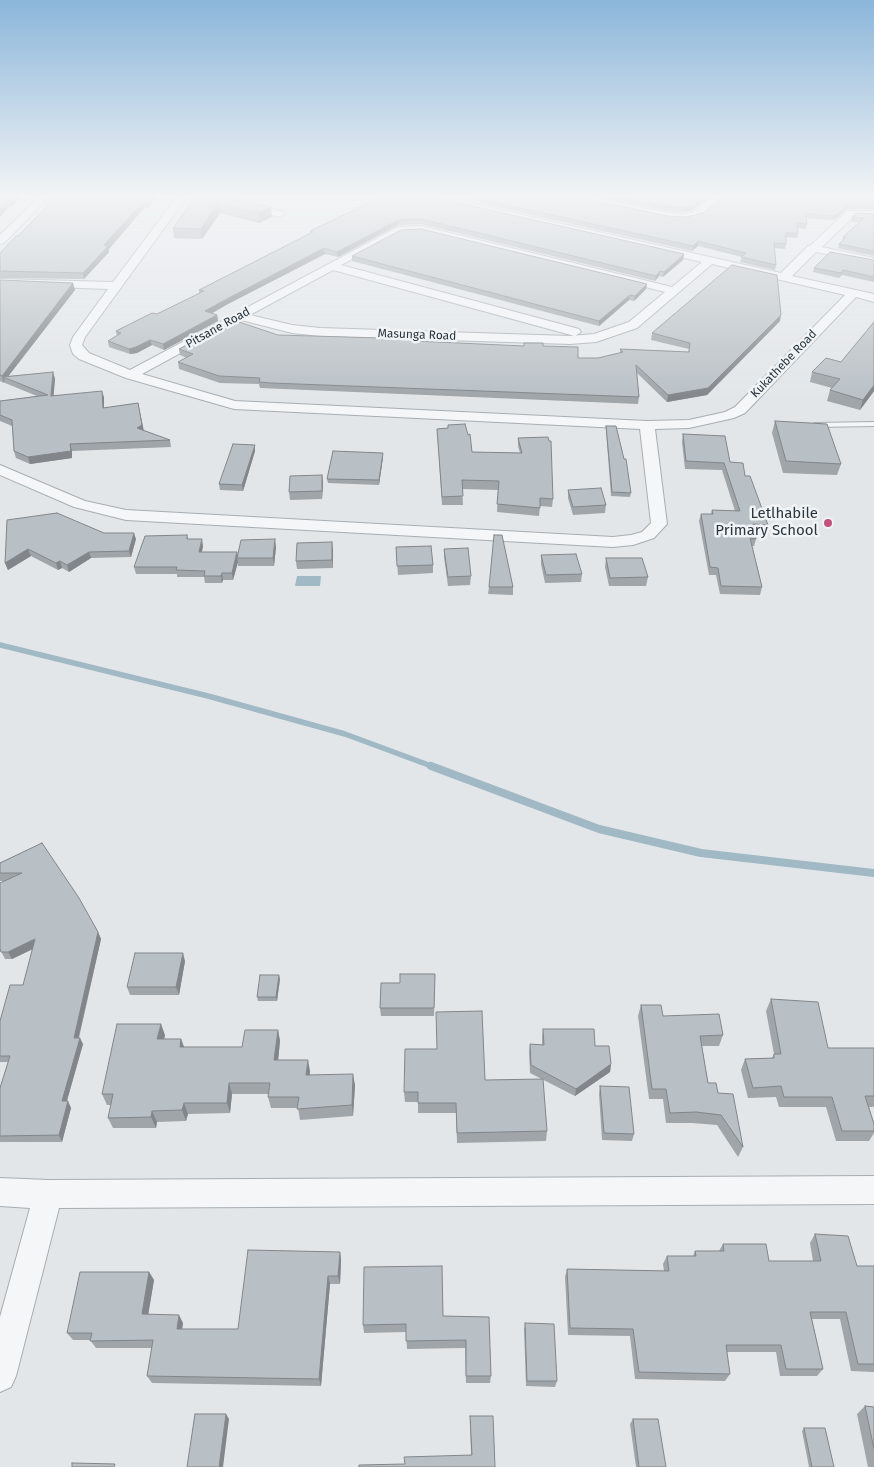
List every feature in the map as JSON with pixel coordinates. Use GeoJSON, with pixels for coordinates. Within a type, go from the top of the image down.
{"type":"FeatureCollection","features":[{"type":"Feature","properties":{"kind":"street"},"geometry":{"type":"LineString","coordinates":[[0,282],[116,286],[133,262]]}},
{"type":"Feature","properties":{"kind":"street","name":"Pitsane Road"},"geometry":{"type":"LineString","coordinates":[[131,375],[338,262]]}},
{"type":"Feature","properties":{"kind":"street","name":"Pitsane Road"},"geometry":{"type":"LineString","coordinates":[[563,262],[674,290]]}},
{"type":"Feature","properties":{"kind":"street","name":"Masunga Road"},"geometry":{"type":"LineString","coordinates":[[239,316],[292,329],[320,332],[570,340],[596,338],[633,325],[708,262]]}},
{"type":"Feature","properties":{"kind":"street"},"geometry":{"type":"LineString","coordinates":[[722,262],[874,298]]}},
{"type":"Feature","properties":{"kind":"street"},"geometry":{"type":"LineString","coordinates":[[784,277],[798,262]]}},
{"type":"Feature","properties":{"kind":"street"},"geometry":{"type":"LineString","coordinates":[[331,266],[596,338]]}},
{"type":"Feature","properties":{"kind":"street","name":"Kukathebe Road"},"geometry":{"type":"LineString","coordinates":[[116,286],[78,337],[76,345],[78,351],[84,356],[131,375],[214,400],[260,407],[647,425],[690,424],[729,415],[740,410],[853,294]]}},
{"type":"Feature","properties":{"kind":"street"},"geometry":{"type":"LineString","coordinates":[[0,470],[80,504],[126,515],[603,541],[633,540],[648,535],[659,524],[647,425]]}},
{"type":"Feature","properties":{"kind":"street"},"geometry":{"type":"LineString","coordinates":[[0,1192],[48,1194],[874,1190]]}},
{"type":"Feature","properties":{"kind":"street"},"geometry":{"type":"LineString","coordinates":[[0,1376],[48,1194]]}},
{"type":"Feature","properties":{"kind":"lane"},"geometry":{"type":"LineString","coordinates":[[802,425],[874,424]]}},
{"type":"Feature","properties":{"kind":"water"},"geometry":{"type":"Polygon","coordinates":[[[297,576],[321,576],[320,586],[295,586],[297,576]]]}},
{"type":"Feature","properties":{"kind":"building"},"geometry":{"type":"Polygon","coordinates":[[[0,262],[93,262],[83,273],[0,271],[0,262]]]}},
{"type":"Feature","properties":{"kind":"building"},"geometry":{"type":"Polygon","coordinates":[[[253,262],[296,262],[205,311],[217,315],[163,344],[150,340],[129,349],[108,341],[121,333],[116,331],[204,291],[199,290],[253,262]]]}},
{"type":"Feature","properties":{"kind":"building"},"geometry":{"type":"Polygon","coordinates":[[[377,262],[558,262],[647,284],[635,296],[630,295],[599,321],[377,262]]]}},
{"type":"Feature","properties":{"kind":"building"},"geometry":{"type":"Polygon","coordinates":[[[600,262],[675,262],[664,272],[660,271],[656,276],[600,262]]]}},
{"type":"Feature","properties":{"kind":"building"},"geometry":{"type":"Polygon","coordinates":[[[820,262],[874,262],[874,277],[843,270],[841,273],[814,268],[820,262]]]}},
{"type":"Feature","properties":{"kind":"building"},"geometry":{"type":"Polygon","coordinates":[[[732,265],[777,275],[781,315],[708,388],[668,395],[636,365],[639,397],[271,383],[259,382],[260,378],[219,376],[178,362],[193,354],[179,349],[233,320],[278,335],[415,339],[414,341],[524,346],[524,343],[543,343],[543,346],[578,347],[578,358],[598,358],[623,352],[620,349],[689,352],[690,343],[652,333],[732,265]]]}},
{"type":"Feature","properties":{"kind":"building"},"geometry":{"type":"Polygon","coordinates":[[[0,280],[73,283],[2,376],[0,375],[0,280]]]}},
{"type":"Feature","properties":{"kind":"building"},"geometry":{"type":"Polygon","coordinates":[[[874,322],[874,385],[863,400],[830,390],[840,379],[812,372],[826,358],[841,362],[874,322]]]}},
{"type":"Feature","properties":{"kind":"building"},"geometry":{"type":"Polygon","coordinates":[[[53,372],[51,396],[102,391],[103,408],[138,403],[142,425],[137,428],[170,440],[70,444],[71,451],[28,457],[14,451],[12,420],[0,415],[0,401],[48,395],[3,377],[53,372]]]}},
{"type":"Feature","properties":{"kind":"building"},"geometry":{"type":"Polygon","coordinates":[[[775,421],[827,424],[841,464],[786,461],[775,421]]]}},
{"type":"Feature","properties":{"kind":"building"},"geometry":{"type":"Polygon","coordinates":[[[465,424],[468,435],[470,434],[472,452],[522,453],[518,438],[548,437],[549,441],[551,441],[553,499],[540,498],[540,508],[497,504],[499,481],[462,480],[463,496],[442,497],[437,429],[448,428],[448,425],[465,424]]]}},
{"type":"Feature","properties":{"kind":"building"},"geometry":{"type":"Polygon","coordinates":[[[606,426],[616,426],[624,459],[626,459],[631,493],[612,492],[606,426]]]}},
{"type":"Feature","properties":{"kind":"building"},"geometry":{"type":"Polygon","coordinates":[[[683,434],[725,436],[730,462],[743,463],[745,476],[750,476],[768,525],[753,524],[756,539],[750,538],[762,587],[721,586],[718,568],[710,567],[701,514],[713,514],[712,510],[740,511],[724,463],[686,461],[683,434]]]}},
{"type":"Feature","properties":{"kind":"building"},"geometry":{"type":"Polygon","coordinates":[[[233,444],[255,445],[242,485],[219,484],[233,444]]]}},
{"type":"Feature","properties":{"kind":"building"},"geometry":{"type":"Polygon","coordinates":[[[333,451],[383,453],[379,480],[327,479],[333,451]]]}},
{"type":"Feature","properties":{"kind":"building"},"geometry":{"type":"Polygon","coordinates":[[[322,475],[322,491],[289,492],[290,476],[322,475]]]}},
{"type":"Feature","properties":{"kind":"building"},"geometry":{"type":"Polygon","coordinates":[[[601,488],[606,505],[573,507],[568,490],[601,488]]]}},
{"type":"Feature","properties":{"kind":"building"},"geometry":{"type":"Polygon","coordinates":[[[57,513],[104,533],[134,533],[129,551],[89,552],[67,565],[60,561],[56,563],[28,549],[5,563],[7,520],[57,513]]]}},
{"type":"Feature","properties":{"kind":"building"},"geometry":{"type":"Polygon","coordinates":[[[187,535],[187,539],[202,539],[199,552],[237,552],[232,573],[222,573],[221,576],[204,576],[205,571],[176,570],[177,567],[134,567],[145,536],[187,535]]]}},
{"type":"Feature","properties":{"kind":"building"},"geometry":{"type":"Polygon","coordinates":[[[494,535],[502,535],[513,587],[489,587],[494,535]]]}},
{"type":"Feature","properties":{"kind":"building"},"geometry":{"type":"Polygon","coordinates":[[[275,539],[273,558],[237,558],[241,540],[275,539]]]}},
{"type":"Feature","properties":{"kind":"building"},"geometry":{"type":"Polygon","coordinates":[[[332,542],[332,560],[296,561],[297,543],[332,542]]]}},
{"type":"Feature","properties":{"kind":"building"},"geometry":{"type":"Polygon","coordinates":[[[431,546],[433,565],[397,566],[396,547],[431,546]]]}},
{"type":"Feature","properties":{"kind":"building"},"geometry":{"type":"Polygon","coordinates":[[[468,548],[471,576],[448,577],[444,549],[468,548]]]}},
{"type":"Feature","properties":{"kind":"building"},"geometry":{"type":"Polygon","coordinates":[[[576,554],[582,574],[546,575],[541,555],[576,554]]]}},
{"type":"Feature","properties":{"kind":"building"},"geometry":{"type":"Polygon","coordinates":[[[606,558],[642,558],[648,577],[610,578],[606,558]]]}},
{"type":"Feature","properties":{"kind":"building"},"geometry":{"type":"Polygon","coordinates":[[[42,843],[79,898],[98,932],[74,1038],[80,1038],[62,1101],[68,1101],[59,1135],[0,1136],[0,1088],[10,1056],[0,1056],[0,1021],[10,985],[23,985],[35,939],[8,952],[1,952],[0,883],[22,873],[0,873],[0,863],[42,843]]]}},
{"type":"Feature","properties":{"kind":"building"},"geometry":{"type":"Polygon","coordinates":[[[135,953],[183,953],[176,987],[127,987],[135,953]]]}},
{"type":"Feature","properties":{"kind":"building"},"geometry":{"type":"Polygon","coordinates":[[[400,974],[435,974],[434,1008],[380,1008],[381,983],[400,983],[400,974]]]}},
{"type":"Feature","properties":{"kind":"building"},"geometry":{"type":"Polygon","coordinates":[[[260,975],[279,975],[276,997],[257,997],[260,975]]]}},
{"type":"Feature","properties":{"kind":"building"},"geometry":{"type":"Polygon","coordinates":[[[771,999],[818,1002],[828,1048],[874,1048],[874,1096],[865,1096],[874,1124],[874,1131],[842,1131],[832,1097],[784,1097],[781,1086],[753,1088],[745,1059],[774,1058],[774,1054],[781,1054],[771,999]]]}},
{"type":"Feature","properties":{"kind":"building"},"geometry":{"type":"Polygon","coordinates":[[[641,1005],[661,1005],[663,1016],[719,1014],[723,1035],[700,1036],[708,1083],[716,1083],[718,1093],[733,1094],[743,1147],[721,1115],[696,1112],[670,1113],[666,1089],[652,1089],[641,1005]]]}},
{"type":"Feature","properties":{"kind":"building"},"geometry":{"type":"Polygon","coordinates":[[[482,1011],[485,1080],[543,1079],[547,1131],[457,1133],[456,1103],[418,1103],[418,1092],[404,1092],[405,1049],[437,1049],[436,1012],[482,1011]]]}},
{"type":"Feature","properties":{"kind":"building"},"geometry":{"type":"Polygon","coordinates":[[[117,1024],[161,1024],[157,1039],[181,1039],[180,1047],[242,1047],[245,1030],[278,1030],[274,1060],[308,1060],[306,1075],[353,1074],[352,1105],[297,1109],[299,1097],[268,1097],[270,1083],[229,1083],[227,1103],[184,1103],[182,1110],[152,1111],[151,1117],[108,1118],[113,1094],[102,1094],[117,1024]]]}},
{"type":"Feature","properties":{"kind":"building"},"geometry":{"type":"Polygon","coordinates":[[[543,1029],[594,1029],[595,1046],[609,1046],[611,1064],[576,1089],[531,1065],[530,1044],[544,1045],[543,1029]]]}},
{"type":"Feature","properties":{"kind":"building"},"geometry":{"type":"Polygon","coordinates":[[[600,1086],[629,1087],[634,1134],[604,1133],[600,1086]]]}},
{"type":"Feature","properties":{"kind":"building"},"geometry":{"type":"Polygon","coordinates":[[[815,1234],[848,1236],[857,1266],[874,1266],[874,1364],[858,1364],[846,1312],[810,1312],[823,1369],[786,1369],[781,1345],[726,1345],[730,1374],[639,1372],[633,1329],[570,1328],[567,1269],[669,1271],[667,1256],[696,1256],[695,1251],[724,1251],[723,1244],[766,1244],[769,1261],[821,1261],[815,1234]]]}},
{"type":"Feature","properties":{"kind":"building"},"geometry":{"type":"Polygon","coordinates":[[[248,1250],[340,1252],[338,1276],[328,1276],[319,1379],[147,1376],[153,1340],[90,1341],[92,1333],[67,1333],[80,1272],[149,1272],[142,1314],[179,1315],[177,1329],[238,1329],[248,1250]]]}},
{"type":"Feature","properties":{"kind":"building"},"geometry":{"type":"Polygon","coordinates":[[[442,1266],[443,1316],[489,1317],[491,1376],[466,1376],[466,1340],[406,1341],[406,1324],[363,1325],[364,1267],[442,1266]]]}},
{"type":"Feature","properties":{"kind":"building"},"geometry":{"type":"Polygon","coordinates":[[[525,1323],[554,1324],[557,1381],[527,1381],[525,1323]]]}},
{"type":"Feature","properties":{"kind":"building"},"geometry":{"type":"Polygon","coordinates":[[[865,1406],[874,1407],[874,1449],[865,1406]]]}},
{"type":"Feature","properties":{"kind":"building"},"geometry":{"type":"Polygon","coordinates":[[[195,1414],[226,1414],[219,1467],[187,1467],[195,1414]]]}},
{"type":"Feature","properties":{"kind":"building"},"geometry":{"type":"Polygon","coordinates":[[[470,1416],[493,1416],[495,1467],[359,1467],[359,1465],[405,1464],[404,1457],[472,1455],[470,1416]]]}},
{"type":"Feature","properties":{"kind":"building"},"geometry":{"type":"Polygon","coordinates":[[[633,1419],[658,1419],[666,1467],[639,1467],[633,1419]]]}},
{"type":"Feature","properties":{"kind":"building"},"geometry":{"type":"Polygon","coordinates":[[[804,1428],[825,1428],[834,1467],[812,1467],[804,1428]]]}},
{"type":"Feature","properties":{"kind":"building"},"geometry":{"type":"Polygon","coordinates":[[[72,1463],[115,1464],[114,1467],[72,1467],[72,1463]]]}},
{"type":"Feature","properties":{"kind":"waterway"},"geometry":{"type":"LineString","coordinates":[[0,645],[208,696],[345,734],[434,767]]}},
{"type":"Feature","properties":{"kind":"waterway"},"geometry":{"type":"LineString","coordinates":[[431,766],[599,829],[701,853],[874,873]]}},
{"type":"Feature","properties":{"kind":"place","name":"Letlhabile Primary School"},"geometry":{"type":"Point","coordinates":[828,523]}}]}
